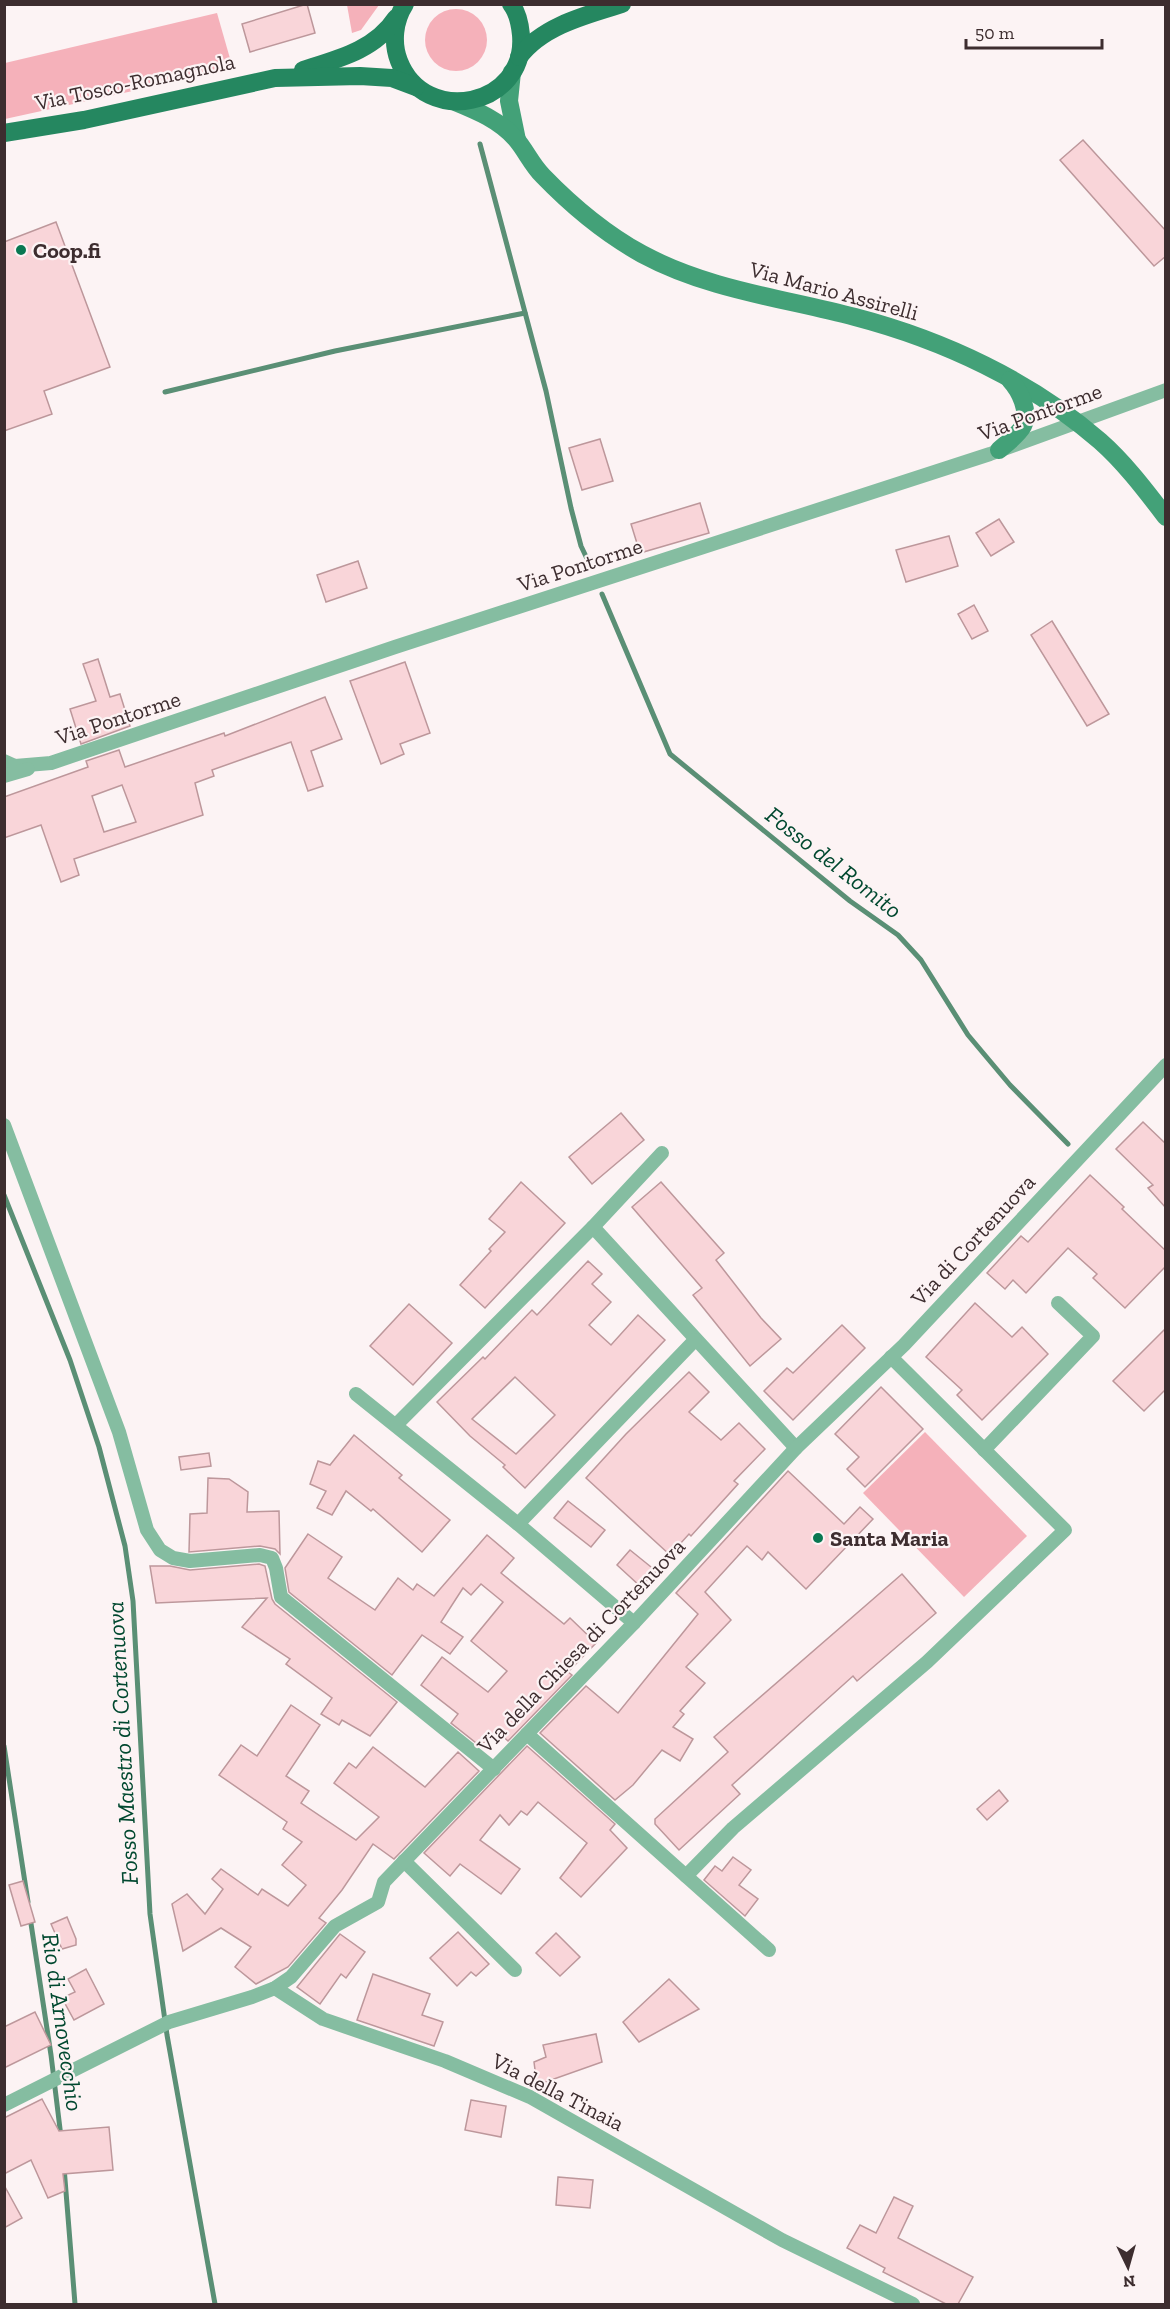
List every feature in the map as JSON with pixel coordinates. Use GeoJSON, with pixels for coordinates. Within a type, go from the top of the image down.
{"type":"FeatureCollection","features":[{"type":"Feature","properties":{"kind":"main road"},"geometry":{"type":"LineString","coordinates":[[511,4],[520,24],[522,41],[515,65]]}},
{"type":"Feature","properties":{"kind":"main road","name":"Via Tosco-Romagnola"},"geometry":{"type":"LineString","coordinates":[[275,78],[360,75],[392,78],[416,87],[434,98],[454,102],[471,101],[501,86],[533,41],[558,26],[622,4]]}},
{"type":"Feature","properties":{"kind":"main road","name":"Via Tosco-Romagnola"},"geometry":{"type":"LineString","coordinates":[[4,133],[84,120],[275,78],[337,59],[368,46],[388,30],[402,8]]}},
{"type":"Feature","properties":{"kind":"main road","name":"Via Tosco-Romagnola"},"geometry":{"type":"LineString","coordinates":[[402,8],[394,32],[396,52],[403,71],[416,87]]}},
{"type":"Feature","properties":{"kind":"street"},"geometry":{"type":"LineString","coordinates":[[515,65],[509,101],[517,140]]}},
{"type":"Feature","properties":{"kind":"street"},"geometry":{"type":"LineString","coordinates":[[454,102],[486,115],[517,140]]}},
{"type":"Feature","properties":{"kind":"street","name":"Via Mario Assirelli"},"geometry":{"type":"LineString","coordinates":[[517,140],[540,173],[580,213],[603,230],[673,269],[705,282],[855,317],[911,334],[964,355],[1007,377],[1076,422],[1102,443],[1166,517]]}},
{"type":"Feature","properties":{"kind":"street"},"geometry":{"type":"LineString","coordinates":[[999,450],[1017,434],[1024,421],[1024,406],[1020,395],[1007,377]]}},
{"type":"Feature","properties":{"kind":"street","name":"Via Pontorme"},"geometry":{"type":"LineString","coordinates":[[4,760],[15,766],[51,762],[999,450],[1166,390]]}},
{"type":"Feature","properties":{"kind":"street"},"geometry":{"type":"LineString","coordinates":[[4,776],[51,762]]}},
{"type":"Feature","properties":{"kind":"street","name":"Via di Cortenuova"},"geometry":{"type":"LineString","coordinates":[[806,1438],[891,1357],[1166,1065]]}},
{"type":"Feature","properties":{"kind":"street"},"geometry":{"type":"LineString","coordinates":[[4,1125],[119,1432],[147,1530],[160,1550],[173,1558],[190,1561],[260,1555],[272,1558],[281,1597],[494,1768]]}},
{"type":"Feature","properties":{"kind":"street"},"geometry":{"type":"LineString","coordinates":[[396,1425],[593,1227],[662,1153]]}},
{"type":"Feature","properties":{"kind":"street"},"geometry":{"type":"LineString","coordinates":[[593,1227],[795,1448]]}},
{"type":"Feature","properties":{"kind":"street"},"geometry":{"type":"LineString","coordinates":[[984,1450],[1093,1336],[1058,1303]]}},
{"type":"Feature","properties":{"kind":"street"},"geometry":{"type":"LineString","coordinates":[[518,1524],[695,1341]]}},
{"type":"Feature","properties":{"kind":"street"},"geometry":{"type":"LineString","coordinates":[[686,1876],[733,1828],[927,1662],[1065,1530],[891,1357]]}},
{"type":"Feature","properties":{"kind":"street"},"geometry":{"type":"LineString","coordinates":[[356,1394],[518,1524],[634,1623]]}},
{"type":"Feature","properties":{"kind":"street","name":"Via della Chiesa di Cortenuova"},"geometry":{"type":"LineString","coordinates":[[275,1988],[291,1977],[335,1926],[378,1902],[384,1882],[634,1623],[806,1438]]}},
{"type":"Feature","properties":{"kind":"street"},"geometry":{"type":"LineString","coordinates":[[527,1734],[769,1950]]}},
{"type":"Feature","properties":{"kind":"street"},"geometry":{"type":"LineString","coordinates":[[404,1861],[515,1970]]}},
{"type":"Feature","properties":{"kind":"street"},"geometry":{"type":"LineString","coordinates":[[4,2105],[163,2025],[275,1988]]}},
{"type":"Feature","properties":{"kind":"street","name":"Via della Tinaia"},"geometry":{"type":"LineString","coordinates":[[275,1988],[323,2019],[445,2061],[530,2097],[782,2240],[913,2304]]}},
{"type":"Feature","properties":{"kind":"shaded area"},"geometry":{"type":"Polygon","coordinates":[[[347,4],[379,5],[361,30],[352,33],[347,4]]]}},
{"type":"Feature","properties":{"kind":"shaded area"},"geometry":{"type":"Polygon","coordinates":[[[450,9],[462,9],[478,18],[485,28],[487,40],[485,52],[478,62],[462,71],[450,71],[439,66],[430,57],[425,46],[425,34],[430,23],[439,14],[450,9]]]}},
{"type":"Feature","properties":{"kind":"shaded area"},"geometry":{"type":"Polygon","coordinates":[[[217,13],[233,69],[5,119],[5,63],[217,13]]]}},
{"type":"Feature","properties":{"kind":"shaded area"},"geometry":{"type":"Polygon","coordinates":[[[925,1432],[1027,1536],[964,1597],[863,1493],[925,1432]]]}},
{"type":"Feature","properties":{"kind":"building"},"geometry":{"type":"Polygon","coordinates":[[[307,4],[315,33],[250,52],[242,24],[307,4]]]}},
{"type":"Feature","properties":{"kind":"building"},"geometry":{"type":"Polygon","coordinates":[[[1083,140],[1166,231],[1166,256],[1154,266],[1060,160],[1083,140]]]}},
{"type":"Feature","properties":{"kind":"building"},"geometry":{"type":"Polygon","coordinates":[[[56,222],[110,367],[44,391],[52,414],[4,431],[4,242],[56,222]]]}},
{"type":"Feature","properties":{"kind":"building"},"geometry":{"type":"Polygon","coordinates":[[[600,439],[613,481],[582,490],[569,448],[600,439]]]}},
{"type":"Feature","properties":{"kind":"building"},"geometry":{"type":"Polygon","coordinates":[[[700,503],[709,533],[640,553],[631,524],[700,503]]]}},
{"type":"Feature","properties":{"kind":"building"},"geometry":{"type":"Polygon","coordinates":[[[999,519],[1014,542],[991,556],[976,533],[999,519]]]}},
{"type":"Feature","properties":{"kind":"building"},"geometry":{"type":"Polygon","coordinates":[[[949,536],[958,566],[906,582],[896,550],[949,536]]]}},
{"type":"Feature","properties":{"kind":"building"},"geometry":{"type":"Polygon","coordinates":[[[358,561],[367,588],[326,602],[317,575],[358,561]]]}},
{"type":"Feature","properties":{"kind":"building"},"geometry":{"type":"Polygon","coordinates":[[[974,605],[988,631],[972,639],[958,614],[974,605]]]}},
{"type":"Feature","properties":{"kind":"building"},"geometry":{"type":"Polygon","coordinates":[[[1052,621],[1109,714],[1087,726],[1031,635],[1052,621]]]}},
{"type":"Feature","properties":{"kind":"building"},"geometry":{"type":"Polygon","coordinates":[[[98,659],[110,697],[120,694],[130,726],[81,744],[70,709],[96,701],[83,664],[98,659]]]}},
{"type":"Feature","properties":{"kind":"building"},"geometry":{"type":"Polygon","coordinates":[[[405,662],[430,733],[400,744],[404,754],[381,764],[350,681],[405,662]]]}},
{"type":"Feature","properties":{"kind":"building"},"geometry":{"type":"Polygon","coordinates":[[[325,697],[342,739],[311,751],[323,786],[308,791],[291,742],[212,770],[214,776],[195,783],[203,815],[74,859],[79,875],[61,882],[41,825],[4,838],[4,797],[88,767],[86,761],[119,750],[125,767],[224,733],[225,736],[325,697]],[[122,785],[92,796],[104,832],[136,822],[122,785]]]}},
{"type":"Feature","properties":{"kind":"building"},"geometry":{"type":"Polygon","coordinates":[[[621,1113],[644,1140],[592,1184],[569,1157],[621,1113]]]}},
{"type":"Feature","properties":{"kind":"building"},"geometry":{"type":"Polygon","coordinates":[[[1143,1122],[1166,1144],[1166,1208],[1148,1188],[1153,1185],[1116,1149],[1143,1122]]]}},
{"type":"Feature","properties":{"kind":"building"},"geometry":{"type":"Polygon","coordinates":[[[1090,1175],[1166,1251],[1166,1266],[1125,1308],[1093,1278],[1097,1274],[1068,1248],[1026,1293],[1013,1280],[1005,1289],[987,1273],[1021,1236],[1028,1242],[1090,1175]]]}},
{"type":"Feature","properties":{"kind":"building"},"geometry":{"type":"Polygon","coordinates":[[[521,1182],[565,1223],[485,1308],[460,1285],[505,1232],[489,1219],[521,1182]]]}},
{"type":"Feature","properties":{"kind":"building"},"geometry":{"type":"Polygon","coordinates":[[[661,1182],[724,1253],[716,1260],[761,1318],[781,1339],[750,1366],[693,1295],[702,1288],[632,1207],[661,1182]]]}},
{"type":"Feature","properties":{"kind":"building"},"geometry":{"type":"Polygon","coordinates":[[[588,1261],[602,1274],[592,1284],[611,1302],[589,1325],[611,1345],[638,1315],[665,1340],[525,1488],[503,1467],[505,1465],[470,1436],[437,1402],[483,1357],[485,1359],[532,1310],[537,1315],[588,1261]],[[515,1377],[472,1419],[516,1454],[555,1415],[515,1377]]]}},
{"type":"Feature","properties":{"kind":"building"},"geometry":{"type":"Polygon","coordinates":[[[975,1303],[1012,1337],[1022,1327],[1048,1354],[982,1420],[957,1395],[962,1390],[926,1357],[975,1303]]]}},
{"type":"Feature","properties":{"kind":"building"},"geometry":{"type":"Polygon","coordinates":[[[409,1304],[452,1343],[413,1385],[370,1346],[409,1304]]]}},
{"type":"Feature","properties":{"kind":"building"},"geometry":{"type":"Polygon","coordinates":[[[842,1325],[865,1348],[793,1420],[764,1391],[787,1368],[793,1373],[842,1325]]]}},
{"type":"Feature","properties":{"kind":"building"},"geometry":{"type":"Polygon","coordinates":[[[1166,1328],[1166,1389],[1144,1411],[1113,1381],[1166,1328]]]}},
{"type":"Feature","properties":{"kind":"building"},"geometry":{"type":"Polygon","coordinates":[[[689,1372],[709,1392],[689,1412],[721,1440],[739,1423],[765,1449],[734,1481],[738,1484],[691,1536],[689,1534],[670,1555],[586,1478],[626,1434],[689,1372]]]}},
{"type":"Feature","properties":{"kind":"building"},"geometry":{"type":"Polygon","coordinates":[[[881,1387],[923,1429],[865,1487],[847,1469],[859,1457],[835,1434],[881,1387]]]}},
{"type":"Feature","properties":{"kind":"building"},"geometry":{"type":"Polygon","coordinates":[[[354,1435],[402,1475],[399,1478],[450,1520],[422,1552],[373,1509],[371,1511],[346,1491],[332,1515],[317,1508],[326,1491],[310,1484],[318,1461],[330,1465],[354,1435]]]}},
{"type":"Feature","properties":{"kind":"building"},"geometry":{"type":"Polygon","coordinates":[[[209,1453],[211,1466],[181,1470],[179,1457],[209,1453]]]}},
{"type":"Feature","properties":{"kind":"building"},"geometry":{"type":"Polygon","coordinates":[[[788,1471],[844,1524],[860,1507],[873,1519],[806,1589],[768,1552],[762,1560],[747,1546],[705,1592],[731,1620],[686,1667],[705,1683],[680,1711],[684,1714],[673,1727],[693,1739],[680,1761],[662,1750],[633,1785],[615,1800],[540,1733],[586,1686],[618,1713],[698,1614],[676,1593],[788,1471]]]}},
{"type":"Feature","properties":{"kind":"building"},"geometry":{"type":"Polygon","coordinates":[[[208,1478],[229,1479],[248,1492],[247,1512],[279,1511],[280,1554],[275,1549],[260,1546],[189,1552],[190,1514],[207,1513],[208,1478]]]}},
{"type":"Feature","properties":{"kind":"building"},"geometry":{"type":"Polygon","coordinates":[[[568,1501],[605,1530],[591,1547],[554,1518],[568,1501]]]}},
{"type":"Feature","properties":{"kind":"building"},"geometry":{"type":"Polygon","coordinates":[[[308,1534],[342,1557],[328,1578],[375,1610],[398,1578],[413,1590],[417,1584],[434,1596],[487,1535],[514,1558],[501,1573],[564,1624],[570,1618],[596,1643],[568,1672],[572,1675],[508,1741],[497,1731],[480,1746],[451,1723],[458,1714],[421,1685],[442,1657],[488,1692],[507,1671],[471,1641],[503,1602],[481,1584],[471,1595],[463,1588],[441,1622],[463,1637],[450,1654],[422,1635],[392,1675],[289,1592],[285,1568],[308,1534]]]}},
{"type":"Feature","properties":{"kind":"building"},"geometry":{"type":"Polygon","coordinates":[[[630,1550],[656,1571],[641,1587],[617,1565],[630,1550]]]}},
{"type":"Feature","properties":{"kind":"building"},"geometry":{"type":"Polygon","coordinates":[[[259,1564],[265,1566],[275,1604],[397,1702],[370,1736],[342,1720],[339,1725],[321,1714],[332,1698],[286,1664],[290,1659],[242,1627],[267,1598],[156,1603],[150,1566],[170,1566],[190,1570],[259,1564]]]}},
{"type":"Feature","properties":{"kind":"building"},"geometry":{"type":"Polygon","coordinates":[[[902,1574],[936,1613],[857,1681],[853,1676],[732,1785],[740,1794],[679,1850],[655,1824],[655,1819],[728,1752],[714,1737],[902,1574]]]}},
{"type":"Feature","properties":{"kind":"building"},"geometry":{"type":"Polygon","coordinates":[[[291,1705],[320,1725],[286,1776],[309,1791],[301,1803],[356,1840],[379,1817],[334,1783],[349,1763],[356,1768],[373,1747],[425,1787],[458,1752],[479,1771],[394,1859],[373,1844],[342,1890],[319,1918],[326,1923],[288,1967],[256,1984],[235,1967],[251,1947],[221,1928],[183,1951],[172,1904],[187,1894],[205,1914],[223,1889],[212,1879],[221,1869],[258,1895],[262,1889],[288,1906],[306,1885],[282,1865],[302,1842],[283,1829],[287,1822],[219,1775],[241,1745],[257,1756],[291,1705]]]}},
{"type":"Feature","properties":{"kind":"building"},"geometry":{"type":"Polygon","coordinates":[[[527,1746],[615,1824],[610,1830],[627,1848],[581,1897],[560,1878],[587,1843],[538,1802],[527,1815],[521,1811],[509,1825],[500,1815],[480,1840],[520,1869],[501,1894],[460,1864],[450,1876],[424,1853],[527,1746]]]}},
{"type":"Feature","properties":{"kind":"building"},"geometry":{"type":"Polygon","coordinates":[[[999,1790],[1008,1801],[987,1820],[977,1809],[999,1790]]]}},
{"type":"Feature","properties":{"kind":"building"},"geometry":{"type":"Polygon","coordinates":[[[733,1857],[751,1870],[739,1885],[758,1899],[745,1916],[704,1880],[715,1866],[722,1871],[733,1857]]]}},
{"type":"Feature","properties":{"kind":"building"},"geometry":{"type":"Polygon","coordinates":[[[23,1881],[35,1922],[21,1926],[9,1885],[23,1881]]]}},
{"type":"Feature","properties":{"kind":"building"},"geometry":{"type":"Polygon","coordinates":[[[67,1917],[76,1939],[76,1945],[62,1949],[51,1924],[67,1917]]]}},
{"type":"Feature","properties":{"kind":"building"},"geometry":{"type":"Polygon","coordinates":[[[458,1932],[489,1964],[476,1976],[471,1972],[457,1986],[430,1958],[458,1932]]]}},
{"type":"Feature","properties":{"kind":"building"},"geometry":{"type":"Polygon","coordinates":[[[556,1933],[580,1957],[560,1976],[536,1953],[556,1933]]]}},
{"type":"Feature","properties":{"kind":"building"},"geometry":{"type":"Polygon","coordinates":[[[340,1934],[365,1952],[346,1978],[341,1974],[320,2004],[297,1987],[340,1934]]]}},
{"type":"Feature","properties":{"kind":"building"},"geometry":{"type":"Polygon","coordinates":[[[86,1969],[104,2004],[74,2020],[62,1998],[75,1992],[68,1979],[86,1969]]]}},
{"type":"Feature","properties":{"kind":"building"},"geometry":{"type":"Polygon","coordinates":[[[373,1974],[430,1994],[422,2015],[443,2022],[434,2046],[357,2020],[373,1974]]]}},
{"type":"Feature","properties":{"kind":"building"},"geometry":{"type":"Polygon","coordinates":[[[669,1979],[699,2009],[639,2042],[623,2022],[669,1979]]]}},
{"type":"Feature","properties":{"kind":"building"},"geometry":{"type":"Polygon","coordinates":[[[35,2012],[51,2045],[4,2068],[4,2027],[35,2012]]]}},
{"type":"Feature","properties":{"kind":"building"},"geometry":{"type":"Polygon","coordinates":[[[596,2034],[602,2062],[537,2085],[534,2062],[546,2057],[543,2045],[596,2034]]]}},
{"type":"Feature","properties":{"kind":"building"},"geometry":{"type":"Polygon","coordinates":[[[42,2099],[59,2131],[109,2127],[113,2170],[63,2174],[65,2191],[48,2198],[31,2160],[4,2174],[4,2118],[42,2099]]]}},
{"type":"Feature","properties":{"kind":"building"},"geometry":{"type":"Polygon","coordinates":[[[471,2100],[506,2106],[501,2137],[465,2130],[471,2100]]]}},
{"type":"Feature","properties":{"kind":"building"},"geometry":{"type":"Polygon","coordinates":[[[558,2177],[593,2180],[590,2208],[556,2205],[558,2177]]]}},
{"type":"Feature","properties":{"kind":"building"},"geometry":{"type":"Polygon","coordinates":[[[4,2185],[22,2218],[4,2228],[4,2185]]]}},
{"type":"Feature","properties":{"kind":"building"},"geometry":{"type":"Polygon","coordinates":[[[894,2197],[913,2206],[898,2238],[973,2277],[958,2304],[946,2304],[883,2272],[885,2268],[847,2248],[860,2225],[876,2233],[894,2197]]]}},
{"type":"Feature","properties":{"kind":"waterway"},"geometry":{"type":"LineString","coordinates":[[480,144],[546,391],[571,508],[581,546],[590,565]]}},
{"type":"Feature","properties":{"kind":"waterway"},"geometry":{"type":"LineString","coordinates":[[165,392],[335,351],[525,313]]}},
{"type":"Feature","properties":{"kind":"waterway","name":"Fosso del Romito"},"geometry":{"type":"LineString","coordinates":[[602,594],[670,754],[850,901],[898,935],[921,960],[968,1035],[1010,1085],[1068,1144]]}},
{"type":"Feature","properties":{"kind":"waterway","name":"Fosso Maestro di Cortenuova"},"geometry":{"type":"LineString","coordinates":[[4,1195],[70,1360],[99,1447],[125,1546],[133,1601],[150,1914],[167,2035],[215,2304]]}},
{"type":"Feature","properties":{"kind":"waterway","name":"Rio di Arnovecchio"},"geometry":{"type":"LineString","coordinates":[[4,1746],[28,1902]]}},
{"type":"Feature","properties":{"kind":"waterway","name":"Rio di Arnovecchio"},"geometry":{"type":"LineString","coordinates":[[30,1917],[61,2137]]}},
{"type":"Feature","properties":{"kind":"waterway","name":"Rio di Arnovecchio"},"geometry":{"type":"LineString","coordinates":[[64,2167],[75,2304]]}},
{"type":"Feature","properties":{"kind":"place","name":"Coop.fi"},"geometry":{"type":"Point","coordinates":[21,250]}},
{"type":"Feature","properties":{"kind":"place","name":"Santa Maria"},"geometry":{"type":"Point","coordinates":[818,1538]}}]}
